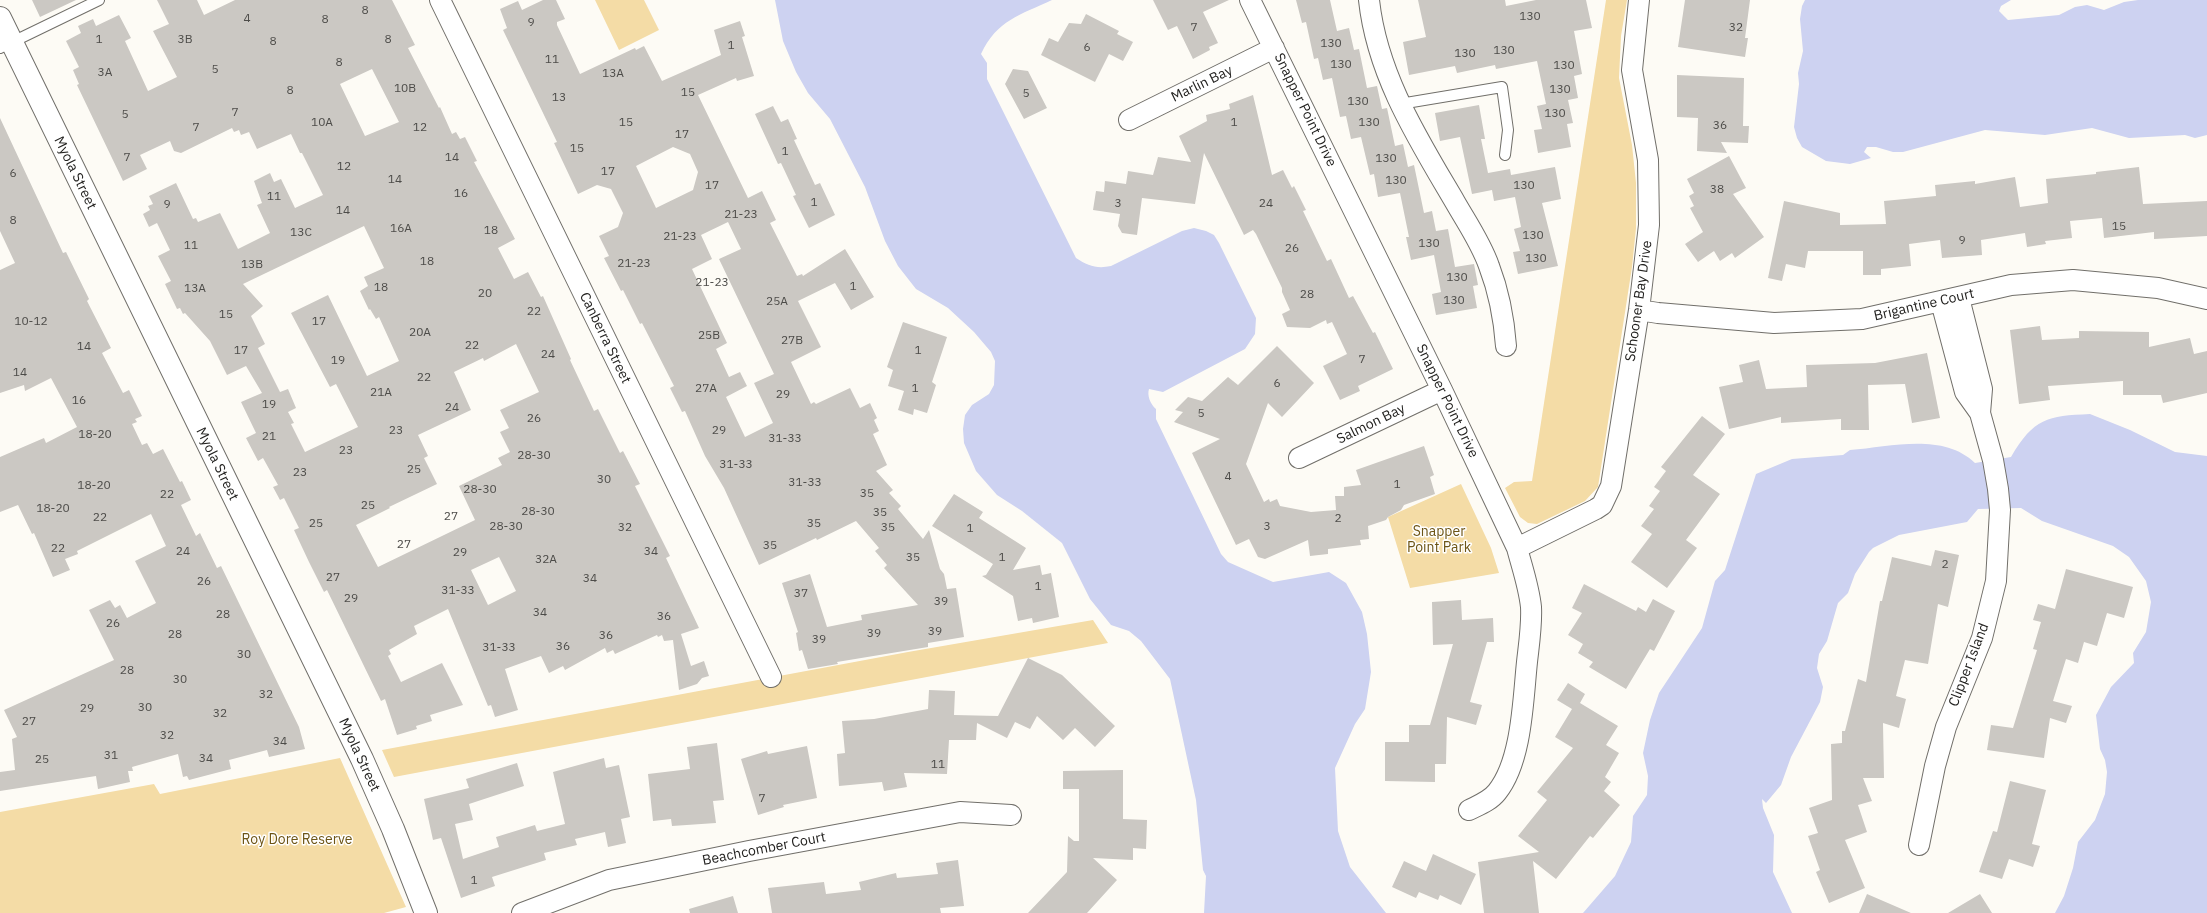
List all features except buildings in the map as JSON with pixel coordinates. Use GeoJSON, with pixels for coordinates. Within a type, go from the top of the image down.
{"type":"FeatureCollection","features":[{"type":"Feature","properties":{"kind":"street","name":"Canberra Street"},"geometry":{"type":"LineString","coordinates":[[440,0],[771,676]]}},
{"type":"Feature","properties":{"kind":"street","name":"Snapper Point Drive"},"geometry":{"type":"LineString","coordinates":[[1250,0],[1442,390],[1516,548],[1526,583],[1531,615],[1517,740],[1510,767],[1500,788],[1489,800],[1469,810]]}},
{"type":"Feature","properties":{"kind":"street"},"geometry":{"type":"LineString","coordinates":[[1369,0],[1386,68],[1400,104],[1483,252],[1498,293],[1506,346]]}},
{"type":"Feature","properties":{"kind":"street","name":"Schooner Bay Drive"},"geometry":{"type":"LineString","coordinates":[[1516,548],[1596,509],[1602,505],[1609,492],[1639,310],[1647,246],[1649,205],[1647,151],[1634,92],[1632,70],[1639,0]]}},
{"type":"Feature","properties":{"kind":"street","name":"Myola Street"},"geometry":{"type":"LineString","coordinates":[[0,18],[6,46],[357,749],[394,829],[426,913]]}},
{"type":"Feature","properties":{"kind":"street","name":"Marlin Bay"},"geometry":{"type":"LineString","coordinates":[[1129,120],[1274,48]]}},
{"type":"Feature","properties":{"kind":"street","name":"Brigantine Court"},"geometry":{"type":"LineString","coordinates":[[1639,310],[1774,323],[1862,319],[2011,285],[2073,280],[2158,288],[2207,300]]}},
{"type":"Feature","properties":{"kind":"street","name":"Clipper Island"},"geometry":{"type":"LineString","coordinates":[[1919,845],[1935,766],[1946,728],[1982,638],[1995,588],[2000,510],[1993,460],[1980,413],[1965,392],[1950,300]]}},
{"type":"Feature","properties":{"kind":"street","name":"Salmon Bay"},"geometry":{"type":"LineString","coordinates":[[1299,458],[1442,390]]}},
{"type":"Feature","properties":{"kind":"street","name":"Beachcomber Court"},"geometry":{"type":"LineString","coordinates":[[522,913],[609,880],[749,851],[960,812],[1011,815]]}},
{"type":"Feature","properties":{"kind":"lane"},"geometry":{"type":"LineString","coordinates":[[6,46],[99,0]]}},
{"type":"Feature","properties":{"kind":"lane"},"geometry":{"type":"LineString","coordinates":[[1400,104],[1502,87],[1508,130],[1505,155]]}},
{"type":"Feature","properties":{"kind":"green space"},"geometry":{"type":"Polygon","coordinates":[[[595,0],[644,0],[659,30],[619,50],[595,0]]]}},
{"type":"Feature","properties":{"kind":"green space"},"geometry":{"type":"Polygon","coordinates":[[[1606,0],[1627,0],[1621,36],[1619,78],[1632,145],[1636,183],[1636,228],[1632,267],[1598,487],[1585,501],[1537,524],[1528,523],[1520,517],[1505,488],[1514,482],[1532,481],[1606,0]]]}},
{"type":"Feature","properties":{"kind":"green space","name":"Snapper Point Park"},"geometry":{"type":"Polygon","coordinates":[[[1461,484],[1491,548],[1499,573],[1410,588],[1388,517],[1461,484]]]}},
{"type":"Feature","properties":{"kind":"green space"},"geometry":{"type":"Polygon","coordinates":[[[1093,620],[1108,643],[394,777],[382,750],[908,652],[1093,620]]]}},
{"type":"Feature","properties":{"kind":"green space","name":"Roy Dore Reserve"},"geometry":{"type":"Polygon","coordinates":[[[340,758],[406,907],[384,913],[0,913],[0,812],[154,784],[160,794],[340,758]]]}},
{"type":"Feature","properties":{"kind":"water"},"geometry":{"type":"Polygon","coordinates":[[[775,0],[1052,0],[1010,20],[1002,26],[994,33],[981,54],[987,63],[987,79],[1076,258],[1093,266],[1106,267],[1111,266],[1182,231],[1194,228],[1214,235],[1256,318],[1255,334],[1245,349],[1163,392],[1149,389],[1149,397],[1152,405],[1156,409],[1156,419],[1221,554],[1228,562],[1273,582],[1329,572],[1346,583],[1362,612],[1367,634],[1371,672],[1365,709],[1355,724],[1335,768],[1338,831],[1350,867],[1386,913],[1204,913],[1206,876],[1203,870],[1196,800],[1170,679],[1141,641],[1129,631],[1111,625],[1090,599],[1062,543],[1022,511],[997,495],[976,471],[964,443],[963,429],[965,415],[972,405],[989,394],[994,385],[995,361],[991,352],[974,332],[948,308],[916,289],[898,266],[885,241],[865,187],[830,119],[808,93],[796,72],[783,41],[775,0]]]}},
{"type":"Feature","properties":{"kind":"water"},"geometry":{"type":"Polygon","coordinates":[[[1805,0],[2011,0],[2001,6],[1999,11],[2008,20],[2059,15],[2075,7],[2087,5],[2104,10],[2124,2],[2138,0],[2207,0],[2207,135],[2195,138],[2185,135],[2129,138],[2092,128],[2045,135],[1985,130],[1903,152],[1893,152],[1876,147],[1867,147],[1864,152],[1871,158],[1850,164],[1826,161],[1802,147],[1797,138],[1794,127],[1799,84],[1798,73],[1803,51],[1800,19],[1802,6],[1805,0]]]}},
{"type":"Feature","properties":{"kind":"water"},"geometry":{"type":"Polygon","coordinates":[[[2090,414],[2130,430],[2175,452],[2207,456],[2207,913],[2055,913],[2064,896],[2073,868],[2078,842],[2095,820],[2105,794],[2107,772],[2105,760],[2100,749],[2096,715],[2111,687],[2134,663],[2133,653],[2146,632],[2151,602],[2146,581],[2129,557],[2113,546],[2042,521],[2021,508],[1978,509],[1967,522],[1899,535],[1873,548],[1855,574],[1848,593],[1838,603],[1827,641],[1819,654],[1817,668],[1823,687],[1820,702],[1791,757],[1781,785],[1766,803],[1762,799],[1763,808],[1774,835],[1773,872],[1792,913],[1583,913],[1615,876],[1631,842],[1633,816],[1647,795],[1648,776],[1643,753],[1650,720],[1659,693],[1702,628],[1715,581],[1725,570],[1756,474],[1792,459],[1843,455],[1850,450],[1899,445],[1932,444],[1948,447],[1962,453],[1975,463],[2011,457],[2027,434],[2043,422],[2052,418],[2063,416],[2090,414]]]}}]}
